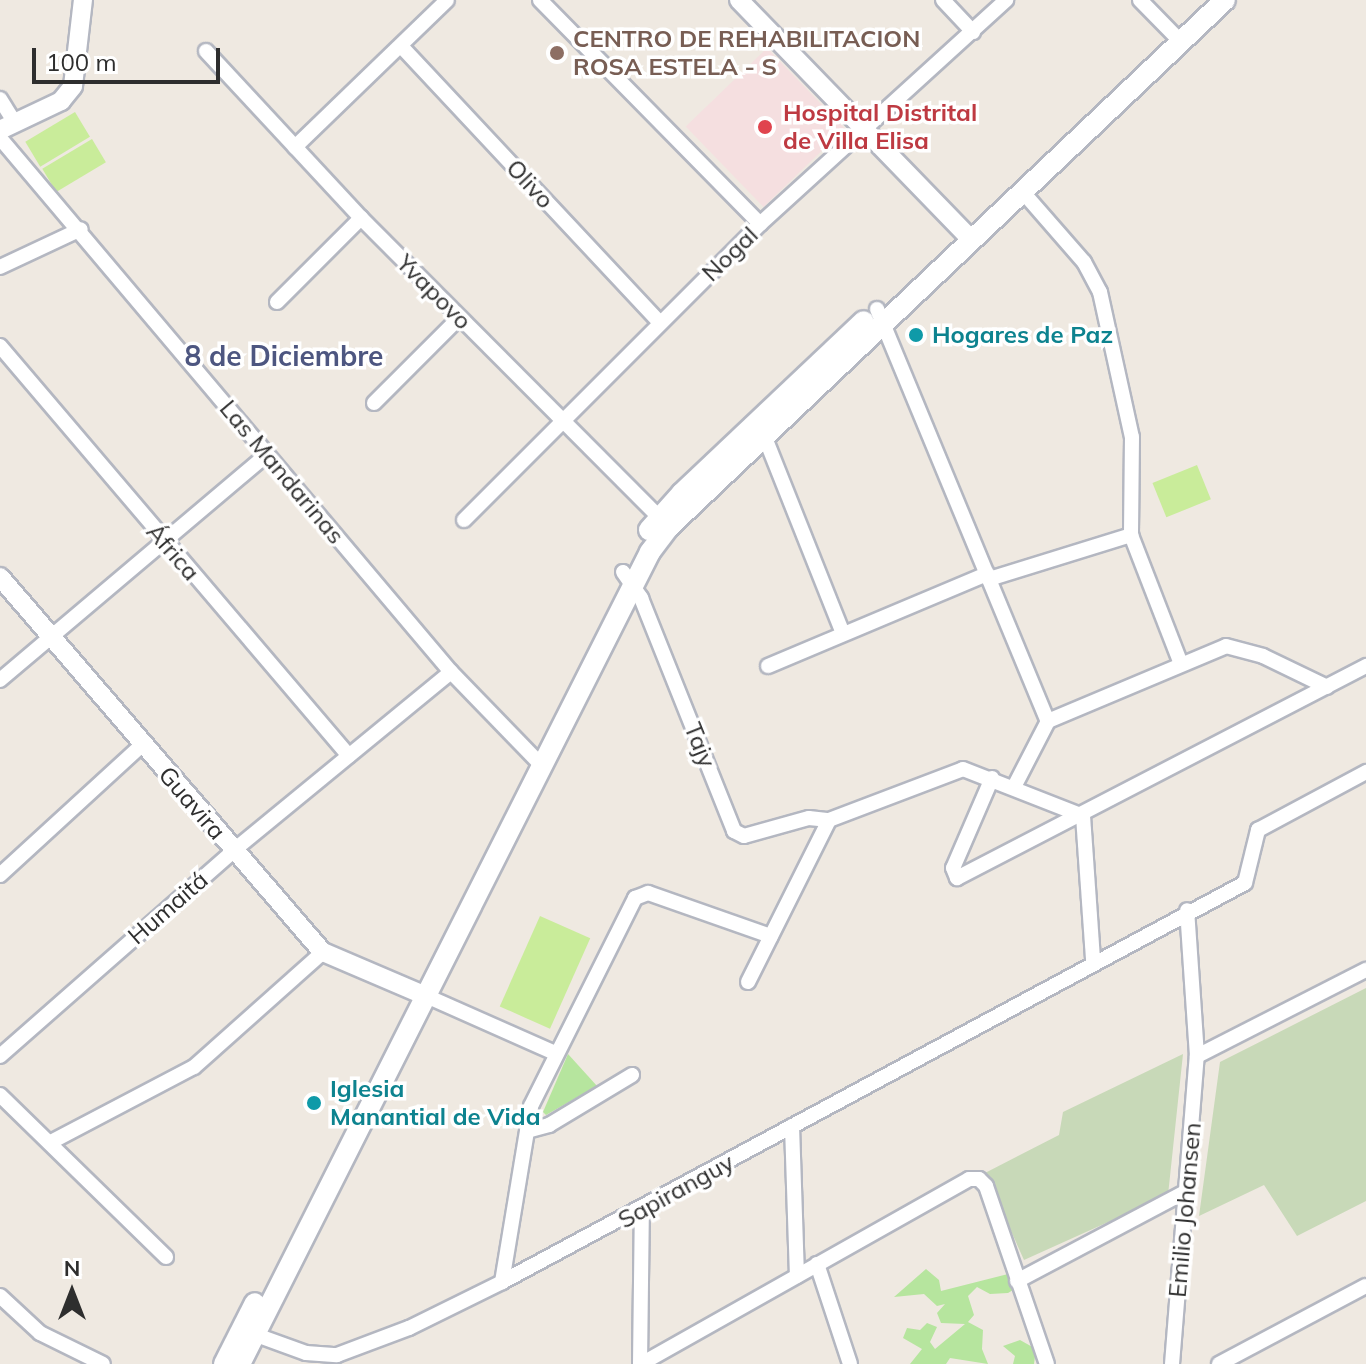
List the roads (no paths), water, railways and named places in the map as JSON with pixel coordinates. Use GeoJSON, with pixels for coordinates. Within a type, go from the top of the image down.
{"type":"FeatureCollection","features":[{"type":"Feature","properties":{"kind":"main road"},"geometry":{"type":"LineString","coordinates":[[966,234],[1022,191],[1176,37],[1206,0]]}},
{"type":"Feature","properties":{"kind":"main road"},"geometry":{"type":"LineString","coordinates":[[224,1364],[248,1332],[628,577],[664,522],[1176,37],[1225,0]]}},
{"type":"Feature","properties":{"kind":"main road"},"geometry":{"type":"LineString","coordinates":[[240,1364],[248,1332]]}},
{"type":"Feature","properties":{"kind":"street"},"geometry":{"type":"LineString","coordinates":[[0,99],[8,127],[61,101],[73,86],[83,0]]}},
{"type":"Feature","properties":{"kind":"street"},"geometry":{"type":"LineString","coordinates":[[295,147],[447,0]]}},
{"type":"Feature","properties":{"kind":"street"},"geometry":{"type":"LineString","coordinates":[[540,0],[760,224]]}},
{"type":"Feature","properties":{"kind":"street"},"geometry":{"type":"LineString","coordinates":[[739,0],[966,234]]}},
{"type":"Feature","properties":{"kind":"street"},"geometry":{"type":"LineString","coordinates":[[943,0],[973,32]]}},
{"type":"Feature","properties":{"kind":"street","name":"Nogal"},"geometry":{"type":"LineString","coordinates":[[464,520],[760,224],[1006,0]]}},
{"type":"Feature","properties":{"kind":"street"},"geometry":{"type":"LineString","coordinates":[[1140,0],[1176,37]]}},
{"type":"Feature","properties":{"kind":"street","name":"Olivo"},"geometry":{"type":"LineString","coordinates":[[401,46],[660,323]]}},
{"type":"Feature","properties":{"kind":"street","name":"Yvapovo"},"geometry":{"type":"LineString","coordinates":[[206,51],[361,218],[664,522]]}},
{"type":"Feature","properties":{"kind":"street","name":"Las Mandarinas"},"geometry":{"type":"LineString","coordinates":[[0,138],[81,229],[266,455],[451,672],[535,759]]}},
{"type":"Feature","properties":{"kind":"street"},"geometry":{"type":"LineString","coordinates":[[1022,191],[1084,262],[1100,292],[1132,437],[1131,535],[1181,664]]}},
{"type":"Feature","properties":{"kind":"street"},"geometry":{"type":"LineString","coordinates":[[277,302],[361,218]]}},
{"type":"Feature","properties":{"kind":"street"},"geometry":{"type":"LineString","coordinates":[[0,267],[81,229]]}},
{"type":"Feature","properties":{"kind":"street"},"geometry":{"type":"LineString","coordinates":[[880,316],[1048,721]]}},
{"type":"Feature","properties":{"kind":"street"},"geometry":{"type":"LineString","coordinates":[[374,403],[459,318]]}},
{"type":"Feature","properties":{"kind":"street","name":"África"},"geometry":{"type":"LineString","coordinates":[[0,346],[163,542],[349,756]]}},
{"type":"Feature","properties":{"kind":"street"},"geometry":{"type":"LineString","coordinates":[[761,429],[843,634]]}},
{"type":"Feature","properties":{"kind":"street"},"geometry":{"type":"LineString","coordinates":[[0,680],[266,455]]}},
{"type":"Feature","properties":{"kind":"street"},"geometry":{"type":"LineString","coordinates":[[768,666],[988,577],[1131,535]]}},
{"type":"Feature","properties":{"kind":"street","name":"Guavira"},"geometry":{"type":"LineString","coordinates":[[0,577],[323,952],[418,992]]}},
{"type":"Feature","properties":{"kind":"street","name":"Tajy"},"geometry":{"type":"LineString","coordinates":[[628,577],[734,831],[744,836],[809,818],[829,820],[963,769],[1083,816]]}},
{"type":"Feature","properties":{"kind":"street"},"geometry":{"type":"LineString","coordinates":[[1014,787],[1048,721],[1226,646],[1239,647],[1327,687]]}},
{"type":"Feature","properties":{"kind":"street"},"geometry":{"type":"LineString","coordinates":[[992,778],[953,868],[957,878],[1083,816],[1366,666]]}},
{"type":"Feature","properties":{"kind":"street","name":"Humaitá"},"geometry":{"type":"LineString","coordinates":[[0,1056],[233,851],[451,672]]}},
{"type":"Feature","properties":{"kind":"street"},"geometry":{"type":"LineString","coordinates":[[0,875],[142,745]]}},
{"type":"Feature","properties":{"kind":"street","name":"Sapiranguy"},"geometry":{"type":"LineString","coordinates":[[248,1332],[306,1353],[337,1355],[409,1328],[502,1282],[642,1211],[1093,960],[1249,878],[1252,841],[1258,830],[1366,772]]}},
{"type":"Feature","properties":{"kind":"street"},"geometry":{"type":"LineString","coordinates":[[1083,816],[1093,960]]}},
{"type":"Feature","properties":{"kind":"street"},"geometry":{"type":"LineString","coordinates":[[748,982],[829,820]]}},
{"type":"Feature","properties":{"kind":"street"},"geometry":{"type":"LineString","coordinates":[[502,1282],[531,1106],[555,1053],[641,894],[771,936]]}},
{"type":"Feature","properties":{"kind":"street","name":"Emilio Johansen"},"geometry":{"type":"LineString","coordinates":[[1172,1364],[1197,1056],[1187,910]]}},
{"type":"Feature","properties":{"kind":"street"},"geometry":{"type":"LineString","coordinates":[[51,1142],[194,1067],[323,952]]}},
{"type":"Feature","properties":{"kind":"street"},"geometry":{"type":"LineString","coordinates":[[1197,1056],[1366,970]]}},
{"type":"Feature","properties":{"kind":"street"},"geometry":{"type":"LineString","coordinates":[[418,992],[555,1053]]}},
{"type":"Feature","properties":{"kind":"street"},"geometry":{"type":"LineString","coordinates":[[527,1131],[549,1125],[632,1075]]}},
{"type":"Feature","properties":{"kind":"street"},"geometry":{"type":"LineString","coordinates":[[0,1095],[166,1257]]}},
{"type":"Feature","properties":{"kind":"street"},"geometry":{"type":"LineString","coordinates":[[792,1126],[797,1276]]}},
{"type":"Feature","properties":{"kind":"street"},"geometry":{"type":"LineString","coordinates":[[640,1364],[969,1179],[979,1179],[1047,1364]]}},
{"type":"Feature","properties":{"kind":"street"},"geometry":{"type":"LineString","coordinates":[[1017,1281],[1187,1191]]}},
{"type":"Feature","properties":{"kind":"street"},"geometry":{"type":"LineString","coordinates":[[640,1364],[642,1211]]}},
{"type":"Feature","properties":{"kind":"street"},"geometry":{"type":"LineString","coordinates":[[817,1264],[850,1364]]}},
{"type":"Feature","properties":{"kind":"street"},"geometry":{"type":"LineString","coordinates":[[1219,1364],[1366,1286]]}},
{"type":"Feature","properties":{"kind":"street"},"geometry":{"type":"LineString","coordinates":[[0,1296],[40,1333],[103,1364]]}},
{"type":"Feature","properties":{"kind":"place","name":"CENTRO DE REHABILITACION ROSA ESTELA - S"},"geometry":{"type":"Point","coordinates":[557,53]}},
{"type":"Feature","properties":{"kind":"place","name":"Hospital Distrital de Villa Elisa"},"geometry":{"type":"Point","coordinates":[765,127]}},
{"type":"Feature","properties":{"kind":"place","name":"Hogares de Paz"},"geometry":{"type":"Point","coordinates":[916,335]}},
{"type":"Feature","properties":{"kind":"place","name":"Iglesia Manantial de Vida"},"geometry":{"type":"Point","coordinates":[314,1103]}},
{"type":"Feature","properties":{"kind":"district","name":"8 de Diciembre"},"geometry":{"type":"Point","coordinates":[284,356]}}]}
